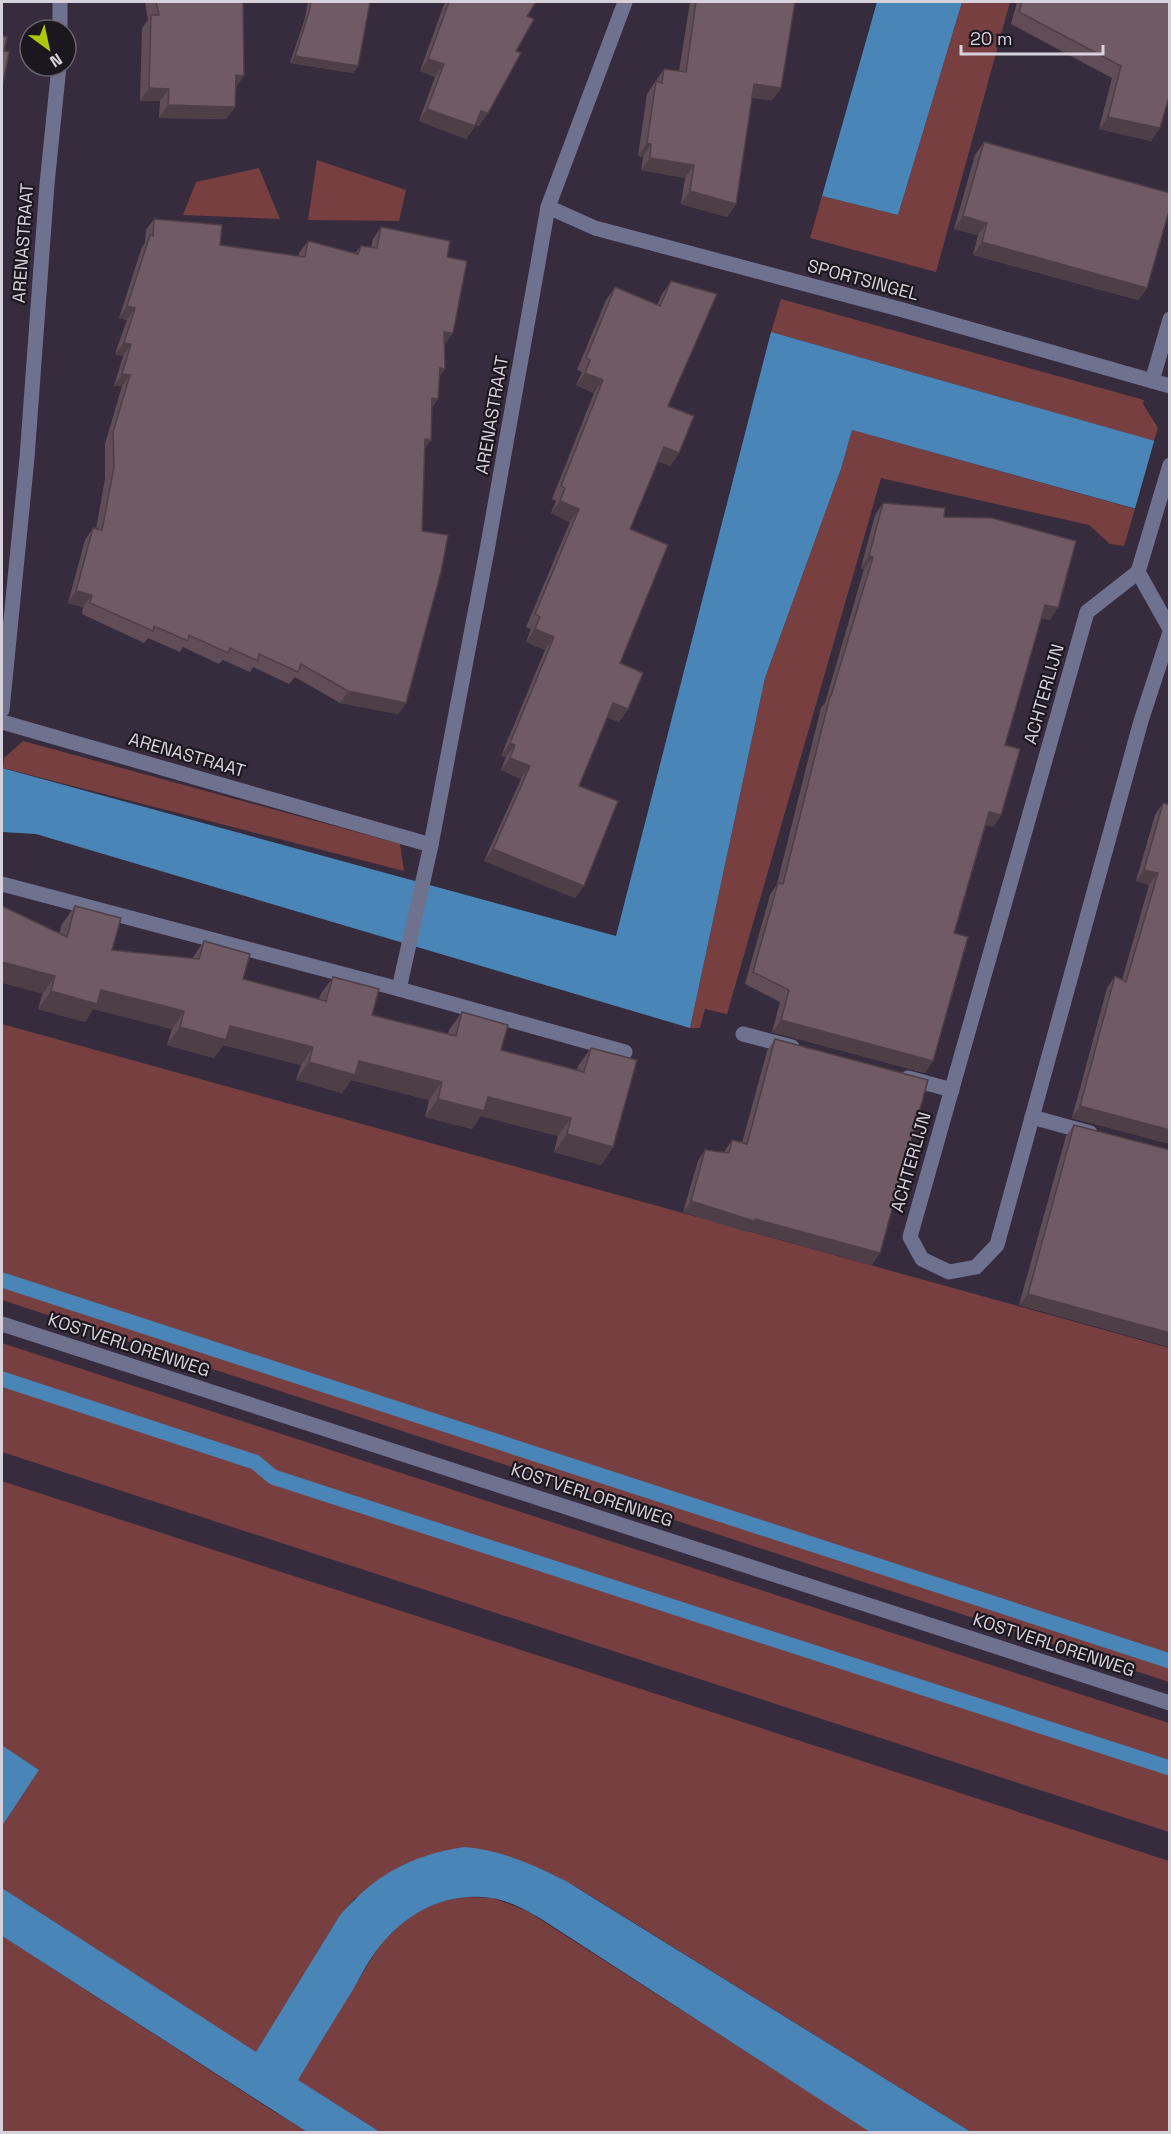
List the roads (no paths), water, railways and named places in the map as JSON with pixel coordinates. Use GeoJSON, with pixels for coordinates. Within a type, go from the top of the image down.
{"type":"FeatureCollection","features":[{"type":"Feature","properties":{"kind":"street"},"geometry":{"type":"LineString","coordinates":[[60,2],[60,18]]}},
{"type":"Feature","properties":{"kind":"street","name":"ARENASTRAAT"},"geometry":{"type":"LineString","coordinates":[[399,989],[432,845],[548,207],[625,2]]}},
{"type":"Feature","properties":{"kind":"street","name":"ARENASTRAAT"},"geometry":{"type":"LineString","coordinates":[[2,710],[27,458],[47,184],[58,78]]}},
{"type":"Feature","properties":{"kind":"street","name":"SPORTSINGEL"},"geometry":{"type":"LineString","coordinates":[[548,207],[595,228],[903,310],[1170,386]]}},
{"type":"Feature","properties":{"kind":"street"},"geometry":{"type":"LineString","coordinates":[[1152,381],[1170,319]]}},
{"type":"Feature","properties":{"kind":"street"},"geometry":{"type":"LineString","coordinates":[[1138,572],[1170,465]]}},
{"type":"Feature","properties":{"kind":"street","name":"ACHTERLIJN"},"geometry":{"type":"LineString","coordinates":[[1138,572],[1170,630],[1141,721],[997,1245],[976,1267],[949,1272],[922,1259],[910,1237],[1088,612],[1138,572]]}},
{"type":"Feature","properties":{"kind":"street","name":"ARENASTRAAT"},"geometry":{"type":"LineString","coordinates":[[2,722],[432,845]]}},
{"type":"Feature","properties":{"kind":"street"},"geometry":{"type":"LineString","coordinates":[[2,884],[399,989],[625,1052]]}},
{"type":"Feature","properties":{"kind":"street"},"geometry":{"type":"LineString","coordinates":[[743,1034],[809,1052]]}},
{"type":"Feature","properties":{"kind":"street"},"geometry":{"type":"LineString","coordinates":[[897,1075],[952,1090]]}},
{"type":"Feature","properties":{"kind":"street"},"geometry":{"type":"LineString","coordinates":[[1032,1117],[1101,1136]]}},
{"type":"Feature","properties":{"kind":"street","name":"KOSTVERLORENWEG"},"geometry":{"type":"LineString","coordinates":[[2,1324],[1170,1703]]}},
{"type":"Feature","properties":{"kind":"water"},"geometry":{"type":"Polygon","coordinates":[[[877,2],[962,2],[898,215],[822,196],[877,2]]]}},
{"type":"Feature","properties":{"kind":"water"},"geometry":{"type":"Polygon","coordinates":[[[771,332],[1169,445],[1169,518],[852,430],[841,469],[765,678],[690,1028],[36,834],[2,832],[2,768],[616,936],[771,332]]]}},
{"type":"Feature","properties":{"kind":"water"},"geometry":{"type":"Polygon","coordinates":[[[3,1746],[39,1770],[2,1826],[2,1750],[3,1746]]]}},
{"type":"Feature","properties":{"kind":"water"},"geometry":{"type":"Polygon","coordinates":[[[464,1847],[491,1851],[516,1859],[566,1881],[971,2132],[870,2132],[546,1922],[499,1899],[475,1897],[444,1901],[415,1914],[403,1923],[372,1957],[298,2080],[380,2132],[307,2132],[2,1936],[2,1888],[256,2052],[340,1915],[367,1888],[410,1862],[464,1847]]]}},
{"type":"Feature","properties":{"kind":"waterway"},"geometry":{"type":"LineString","coordinates":[[2,1280],[1170,1661]]}},
{"type":"Feature","properties":{"kind":"waterway"},"geometry":{"type":"LineString","coordinates":[[2,1379],[255,1462],[273,1477],[1170,1768]]}}]}
